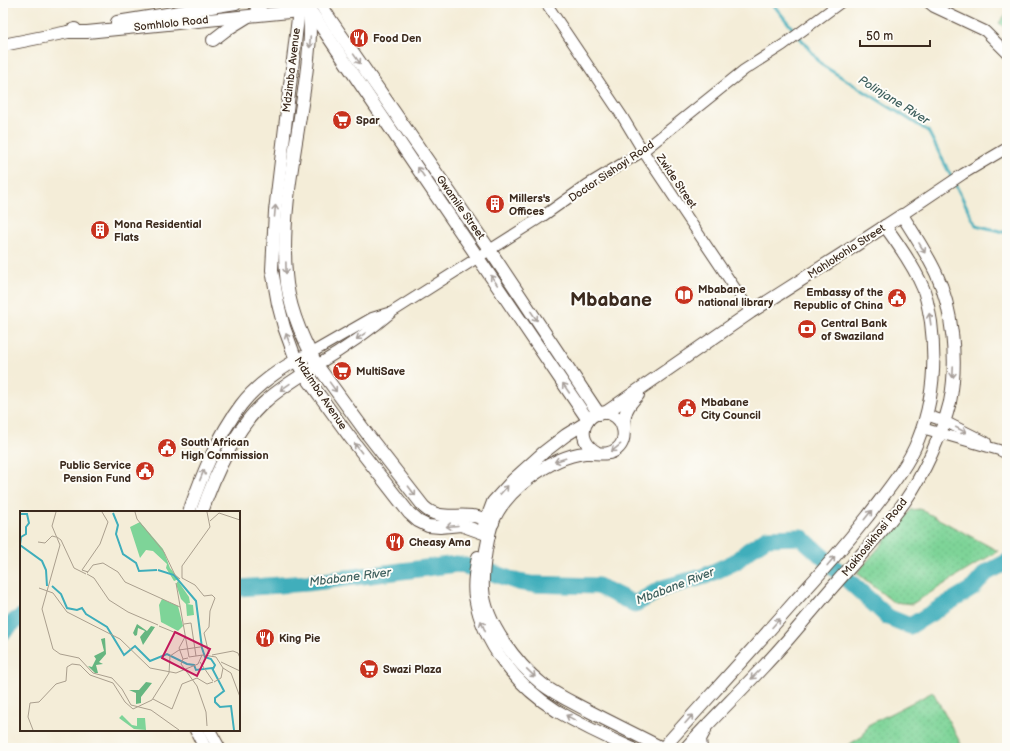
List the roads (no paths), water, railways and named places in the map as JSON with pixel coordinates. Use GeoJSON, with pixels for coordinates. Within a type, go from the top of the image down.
{"type":"FeatureCollection","features":[{"type":"Feature","properties":{"kind":"main road","name":"Somhlolo Road"},"geometry":{"type":"LineString","coordinates":[[68,32],[77,28],[236,3]]}},
{"type":"Feature","properties":{"kind":"main road"},"geometry":{"type":"LineString","coordinates":[[254,3],[263,14]]}},
{"type":"Feature","properties":{"kind":"main road","name":"Somhlolo Road"},"geometry":{"type":"LineString","coordinates":[[3,45],[68,32],[87,32],[250,16],[307,5]]}},
{"type":"Feature","properties":{"kind":"main road","name":"Gwamile Street"},"geometry":{"type":"LineString","coordinates":[[307,5],[315,24],[478,257],[595,417]]}},
{"type":"Feature","properties":{"kind":"main road","name":"Gwamile Street"},"geometry":{"type":"LineString","coordinates":[[307,5],[330,19],[490,249],[595,417]]}},
{"type":"Feature","properties":{"kind":"main road","name":"Mdzimba Avenue"},"geometry":{"type":"LineString","coordinates":[[307,5],[275,211],[272,270],[284,326],[296,360],[304,374],[409,513],[418,521],[428,526],[461,526],[486,534]]}},
{"type":"Feature","properties":{"kind":"main road"},"geometry":{"type":"LineString","coordinates":[[212,40],[250,16]]}},
{"type":"Feature","properties":{"kind":"main road","name":"Mdzimba Avenue"},"geometry":{"type":"LineString","coordinates":[[315,24],[309,48],[286,220],[286,274],[297,321],[317,365],[368,435],[424,507],[429,512],[436,515],[473,516],[489,521]]}},
{"type":"Feature","properties":{"kind":"main road","name":"Mahlokohla Street"},"geometry":{"type":"LineString","coordinates":[[489,521],[493,502],[513,480],[544,452],[566,435],[648,383],[752,312],[902,214]]}},
{"type":"Feature","properties":{"kind":"main road","name":"Makhosikhosi Road"},"geometry":{"type":"LineString","coordinates":[[686,748],[708,723],[764,666],[858,558],[906,500],[925,467],[939,434],[950,402],[952,383],[954,350],[948,311],[936,274],[924,250],[902,214]]}},
{"type":"Feature","properties":{"kind":"main road","name":"Makhosikhosi Road"},"geometry":{"type":"LineString","coordinates":[[662,748],[844,546],[888,490],[905,465],[918,440],[926,415],[934,364],[930,312],[923,289],[906,258],[885,226]]}},
{"type":"Feature","properties":{"kind":"main road","name":"Doctor Sishayi Road"},"geometry":{"type":"LineString","coordinates":[[189,511],[209,458],[242,404],[260,386],[296,360],[311,353]]}},
{"type":"Feature","properties":{"kind":"main road","name":"Doctor Sishayi Road"},"geometry":{"type":"LineString","coordinates":[[202,511],[216,474],[251,417],[266,400],[317,365]]}},
{"type":"Feature","properties":{"kind":"main road","name":"Mahlokohla Street"},"geometry":{"type":"LineString","coordinates":[[624,430],[626,411],[648,383]]}},
{"type":"Feature","properties":{"kind":"main road"},"geometry":{"type":"LineString","coordinates":[[598,453],[590,449],[585,442],[583,436],[584,429],[595,417],[611,414],[617,418],[624,430],[624,437],[618,449],[605,454],[585,453],[553,462],[531,476],[518,488],[489,521],[482,554],[474,575],[483,591],[489,614],[497,634],[520,663],[543,684],[566,699],[662,748]]}},
{"type":"Feature","properties":{"kind":"main road"},"geometry":{"type":"LineString","coordinates":[[479,585],[475,596],[485,631],[512,672],[533,693],[557,710],[597,733],[631,748]]}},
{"type":"Feature","properties":{"kind":"main road"},"geometry":{"type":"LineString","coordinates":[[701,748],[700,739],[708,723]]}},
{"type":"Feature","properties":{"kind":"main road"},"geometry":{"type":"LineString","coordinates":[[196,731],[205,748]]}},
{"type":"Feature","properties":{"kind":"main road"},"geometry":{"type":"LineString","coordinates":[[210,731],[219,748]]}},
{"type":"Feature","properties":{"kind":"main road"},"geometry":{"type":"LineString","coordinates":[[597,733],[616,748]]}},
{"type":"Feature","properties":{"kind":"street","name":"Zwide Street"},"geometry":{"type":"LineString","coordinates":[[546,3],[622,116],[643,151],[752,312]]}},
{"type":"Feature","properties":{"kind":"street","name":"Doctor Sishayi Road"},"geometry":{"type":"LineString","coordinates":[[317,365],[377,325],[392,312],[643,151],[744,70],[783,45],[840,3]]}},
{"type":"Feature","properties":{"kind":"street"},"geometry":{"type":"LineString","coordinates":[[929,3],[934,7],[985,32],[1007,53]]}},
{"type":"Feature","properties":{"kind":"street","name":"Mahlokohla Street"},"geometry":{"type":"LineString","coordinates":[[902,214],[963,174],[1007,148]]}},
{"type":"Feature","properties":{"kind":"street","name":"Doctor Sishayi Road"},"geometry":{"type":"LineString","coordinates":[[311,353],[372,318],[392,312]]}},
{"type":"Feature","properties":{"kind":"street"},"geometry":{"type":"LineString","coordinates":[[926,415],[944,421],[1003,452]]}},
{"type":"Feature","properties":{"kind":"street"},"geometry":{"type":"LineString","coordinates":[[922,428],[1003,452]]}},
{"type":"Feature","properties":{"kind":"waterway","name":"Polinjane River"},"geometry":{"type":"LineString","coordinates":[[772,3],[822,65],[928,131],[976,225],[1007,233]]}},
{"type":"Feature","properties":{"kind":"waterway","name":"Mbabane River"},"geometry":{"type":"LineString","coordinates":[[240,588],[307,583],[457,564],[493,573],[518,582],[530,584],[598,586],[635,604],[663,588],[705,576],[735,562],[767,538],[801,537],[888,617],[910,626],[973,588],[986,573],[1007,562]]}},
{"type":"Feature","properties":{"kind":"waterway","name":"Mbabane River"},"geometry":{"type":"LineString","coordinates":[[3,632],[20,618]]}},
{"type":"Feature","properties":{"kind":"place","name":"Food Den"},"geometry":{"type":"Point","coordinates":[359,38]}},
{"type":"Feature","properties":{"kind":"place","name":"Spar"},"geometry":{"type":"Point","coordinates":[342,120]}},
{"type":"Feature","properties":{"kind":"place","name":"Millers's Offices"},"geometry":{"type":"Point","coordinates":[495,204]}},
{"type":"Feature","properties":{"kind":"place","name":"Mona Residential Flats"},"geometry":{"type":"Point","coordinates":[100,230]}},
{"type":"Feature","properties":{"kind":"place","name":"Mbabane national library"},"geometry":{"type":"Point","coordinates":[684,295]}},
{"type":"Feature","properties":{"kind":"place","name":"Embassy of the Republic of China"},"geometry":{"type":"Point","coordinates":[897,298]}},
{"type":"Feature","properties":{"kind":"place","name":"Central Bank of Swaziland"},"geometry":{"type":"Point","coordinates":[807,329]}},
{"type":"Feature","properties":{"kind":"place","name":"MultiSave"},"geometry":{"type":"Point","coordinates":[342,371]}},
{"type":"Feature","properties":{"kind":"place","name":"Mbabane City Council"},"geometry":{"type":"Point","coordinates":[687,408]}},
{"type":"Feature","properties":{"kind":"place","name":"South African High Commission"},"geometry":{"type":"Point","coordinates":[167,448]}},
{"type":"Feature","properties":{"kind":"place","name":"Public Service Pension Fund"},"geometry":{"type":"Point","coordinates":[145,471]}},
{"type":"Feature","properties":{"kind":"place","name":"Cheasy Ama"},"geometry":{"type":"Point","coordinates":[395,542]}},
{"type":"Feature","properties":{"kind":"place","name":"King Pie"},"geometry":{"type":"Point","coordinates":[265,638]}},
{"type":"Feature","properties":{"kind":"place","name":"Swazi Plaza"},"geometry":{"type":"Point","coordinates":[369,669]}},
{"type":"Feature","properties":{"kind":"district","name":"Mbabane"},"geometry":{"type":"Point","coordinates":[611,299]}}]}
